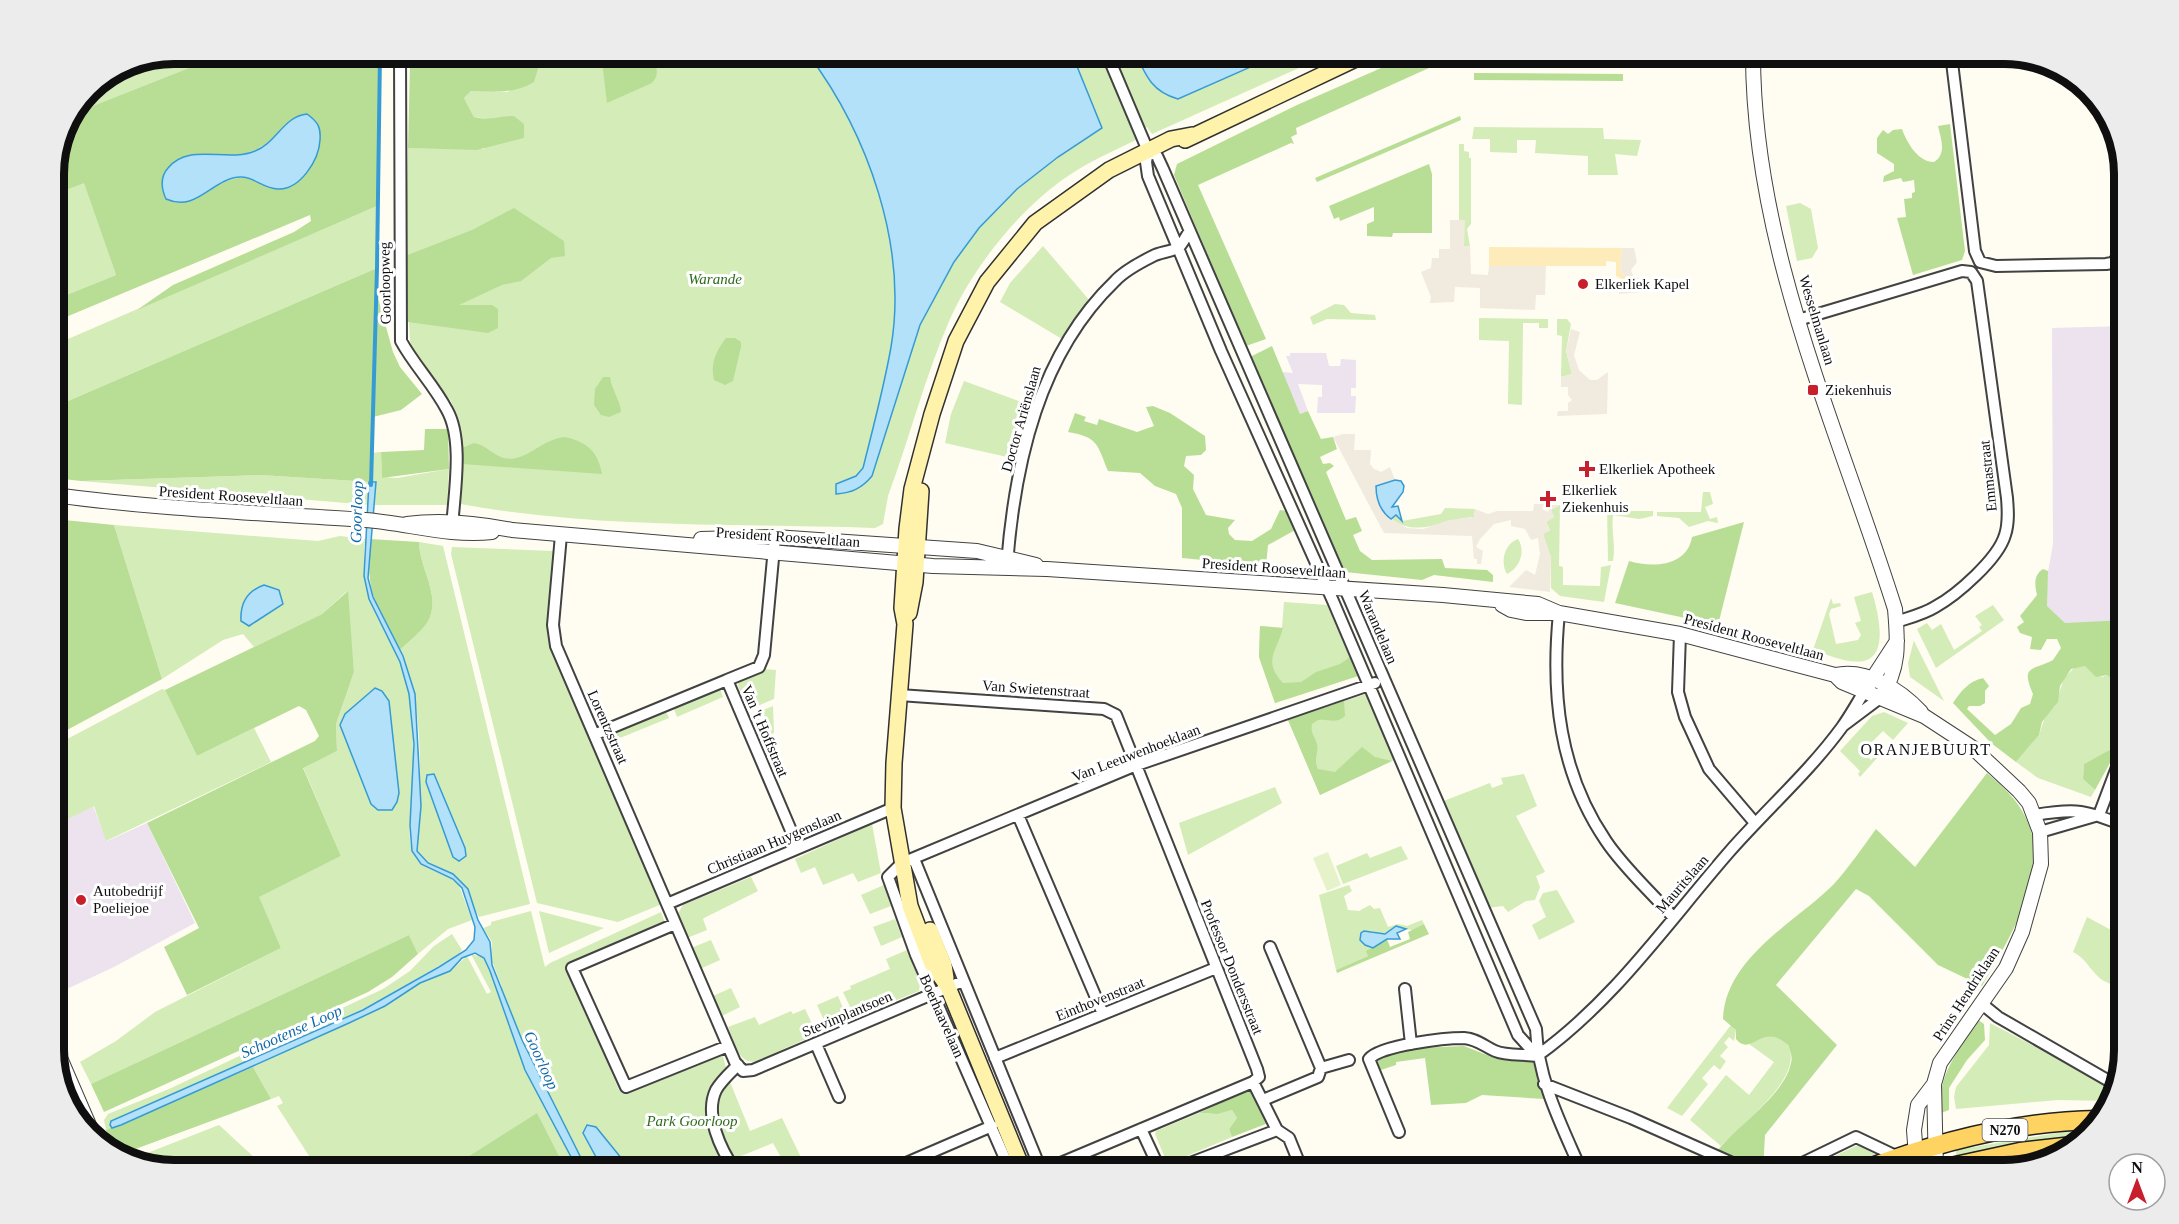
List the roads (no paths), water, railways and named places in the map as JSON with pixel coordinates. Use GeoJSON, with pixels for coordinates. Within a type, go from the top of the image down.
{"type":"FeatureCollection","features":[{"type":"Feature","properties":{"kind":"main road","name":"Boerhaavelaan"},"geometry":{"type":"LineString","coordinates":[[1019,1160],[948,987],[932,964],[913,915],[908,861],[893,808],[905,624],[902,608],[912,555],[912,489],[945,369],[956,341],[987,282],[1035,224],[1082,188],[1101,178],[1112,177],[1192,135],[1344,64]]}},
{"type":"Feature","properties":{"kind":"main road","name":"N270"},"geometry":{"type":"LineString","coordinates":[[1891,1160],[1935,1145],[2038,1124],[2088,1121]]}},
{"type":"Feature","properties":{"kind":"main road","name":"N270"},"geometry":{"type":"LineString","coordinates":[[1983,1160],[2053,1148]]}},
{"type":"Feature","properties":{"kind":"street","name":"Warandelaan"},"geometry":{"type":"LineString","coordinates":[[1111,64],[1150,156],[1189,232],[1536,1029],[1537,1056],[1544,1084],[1577,1160]]}},
{"type":"Feature","properties":{"kind":"street","name":"Wesselmanlaan"},"geometry":{"type":"LineString","coordinates":[[1749,64],[1752,72]]}},
{"type":"Feature","properties":{"kind":"street","name":"Wesselmanlaan"},"geometry":{"type":"LineString","coordinates":[[1752,64],[1761,166],[1773,230],[1798,320],[1868,525],[1894,609],[1898,655],[1888,686],[1880,698]]}},
{"type":"Feature","properties":{"kind":"street"},"geometry":{"type":"LineString","coordinates":[[1952,64],[1975,251],[1980,262],[1996,266],[2069,267],[2106,264],[2114,261]]}},
{"type":"Feature","properties":{"kind":"street","name":"Goorloopweg"},"geometry":{"type":"LineString","coordinates":[[400,65],[401,341],[409,357],[440,397],[454,426],[456,440],[452,527]]}},
{"type":"Feature","properties":{"kind":"street","name":"Warandelaan"},"geometry":{"type":"LineString","coordinates":[[1150,156],[1148,176],[1221,351],[1327,588],[1518,1035],[1537,1056]]}},
{"type":"Feature","properties":{"kind":"street"},"geometry":{"type":"LineString","coordinates":[[1178,247],[1189,232]]}},
{"type":"Feature","properties":{"kind":"street","name":"Doctor Ariënslaan"},"geometry":{"type":"LineString","coordinates":[[1008,563],[1024,453],[1048,375],[1061,349],[1080,321],[1116,279],[1154,256],[1178,247]]}},
{"type":"Feature","properties":{"kind":"street","name":"Emmastraat"},"geometry":{"type":"LineString","coordinates":[[1798,320],[1962,270],[1971,272],[1977,281],[2007,498],[2006,533],[2001,546],[1985,567],[1943,602],[1935,608],[1896,622]]}},
{"type":"Feature","properties":{"kind":"street","name":"President Rooseveltlaan"},"geometry":{"type":"LineString","coordinates":[[65,497],[127,505],[407,524],[430,521],[452,527],[672,542],[775,537],[912,555],[1008,563],[1047,569],[1443,595],[1538,604],[1559,613],[1680,634],[1835,675],[1843,673],[1874,679],[1906,697],[1924,716]]}},
{"type":"Feature","properties":{"kind":"street","name":"Lorentzstraat"},"geometry":{"type":"LineString","coordinates":[[561,534],[554,625],[556,646],[596,734],[728,1046],[740,1068]]}},
{"type":"Feature","properties":{"kind":"street","name":"Van 't Hoffstraat"},"geometry":{"type":"LineString","coordinates":[[775,537],[765,655],[759,667],[727,680],[798,847]]}},
{"type":"Feature","properties":{"kind":"street","name":"President Rooseveltlaan"},"geometry":{"type":"LineString","coordinates":[[672,542],[694,547],[772,553],[912,555]]}},
{"type":"Feature","properties":{"kind":"street"},"geometry":{"type":"LineString","coordinates":[[1559,613],[1554,646],[1556,699],[1564,747],[1578,789],[1606,842],[1673,917]]}},
{"type":"Feature","properties":{"kind":"street"},"geometry":{"type":"LineString","coordinates":[[1680,634],[1678,692],[1685,717],[1709,769],[1755,822]]}},
{"type":"Feature","properties":{"kind":"street"},"geometry":{"type":"LineString","coordinates":[[1864,692],[1897,641]]}},
{"type":"Feature","properties":{"kind":"street","name":"President Rooseveltlaan"},"geometry":{"type":"LineString","coordinates":[[1835,675],[1842,682],[1924,716],[1973,748],[2019,791],[2035,815]]}},
{"type":"Feature","properties":{"kind":"street"},"geometry":{"type":"LineString","coordinates":[[596,734],[727,680]]}},
{"type":"Feature","properties":{"kind":"street","name":"Van Leeuwenhoeklaan"},"geometry":{"type":"LineString","coordinates":[[908,861],[1134,766],[1384,680]]}},
{"type":"Feature","properties":{"kind":"street","name":"Mauritslaan"},"geometry":{"type":"LineString","coordinates":[[1844,725],[1864,692]]}},
{"type":"Feature","properties":{"kind":"street","name":"Van Swietenstraat"},"geometry":{"type":"LineString","coordinates":[[899,695],[1104,709],[1116,715],[1134,766]]}},
{"type":"Feature","properties":{"kind":"street","name":"Mauritslaan"},"geometry":{"type":"LineString","coordinates":[[1537,1056],[1568,1034],[1601,1003],[1755,822],[1844,725],[1880,698]]}},
{"type":"Feature","properties":{"kind":"street","name":"Professor Dondersstraat"},"geometry":{"type":"LineString","coordinates":[[1134,766],[1257,1069],[1258,1077],[1253,1082],[1277,1130],[1289,1138],[1298,1160]]}},
{"type":"Feature","properties":{"kind":"street"},"geometry":{"type":"LineString","coordinates":[[2098,815],[2114,774]]}},
{"type":"Feature","properties":{"kind":"street","name":"Christiaan Huygenslaan"},"geometry":{"type":"LineString","coordinates":[[667,904],[893,808]]}},
{"type":"Feature","properties":{"kind":"street"},"geometry":{"type":"LineString","coordinates":[[2035,815],[2071,809],[2114,822]]}},
{"type":"Feature","properties":{"kind":"street"},"geometry":{"type":"LineString","coordinates":[[1018,815],[1103,1014]]}},
{"type":"Feature","properties":{"kind":"street","name":"Prins Hendriklaan"},"geometry":{"type":"LineString","coordinates":[[1936,1160],[1934,1084],[1940,1064],[2006,968],[2022,932],[2041,864],[2040,832],[2035,815]]}},
{"type":"Feature","properties":{"kind":"street"},"geometry":{"type":"LineString","coordinates":[[2040,832],[2098,815]]}},
{"type":"Feature","properties":{"kind":"street","name":"Boerhaavelaan"},"geometry":{"type":"LineString","coordinates":[[1006,1160],[932,994],[888,877],[908,861],[963,981],[1038,1160]]}},
{"type":"Feature","properties":{"kind":"street"},"geometry":{"type":"LineString","coordinates":[[675,924],[572,968],[626,1087],[728,1046]]}},
{"type":"Feature","properties":{"kind":"street"},"geometry":{"type":"LineString","coordinates":[[1263,1100],[1318,1077],[1321,1068],[1270,947]]}},
{"type":"Feature","properties":{"kind":"street","name":"Einthovenstraat"},"geometry":{"type":"LineString","coordinates":[[995,1058],[1216,968]]}},
{"type":"Feature","properties":{"kind":"street","name":"Stevinplantsoen"},"geometry":{"type":"LineString","coordinates":[[740,1068],[753,1070],[963,981]]}},
{"type":"Feature","properties":{"kind":"street"},"geometry":{"type":"LineString","coordinates":[[1405,989],[1411,1044]]}},
{"type":"Feature","properties":{"kind":"street"},"geometry":{"type":"LineString","coordinates":[[1982,1004],[1998,1017],[2110,1081]]}},
{"type":"Feature","properties":{"kind":"street"},"geometry":{"type":"LineString","coordinates":[[1399,1132],[1369,1059],[1374,1053],[1411,1044],[1464,1038],[1476,1040],[1497,1052],[1537,1056]]}},
{"type":"Feature","properties":{"kind":"street"},"geometry":{"type":"LineString","coordinates":[[816,1044],[839,1097]]}},
{"type":"Feature","properties":{"kind":"street"},"geometry":{"type":"LineString","coordinates":[[1321,1068],[1349,1060]]}},
{"type":"Feature","properties":{"kind":"street"},"geometry":{"type":"LineString","coordinates":[[728,1160],[717,1134],[713,1104],[717,1089],[740,1068]]}},
{"type":"Feature","properties":{"kind":"street"},"geometry":{"type":"LineString","coordinates":[[1066,1160],[1253,1082]]}},
{"type":"Feature","properties":{"kind":"street"},"geometry":{"type":"LineString","coordinates":[[1544,1084],[1725,1160]]}},
{"type":"Feature","properties":{"kind":"street","name":"Prins Hendriklaan"},"geometry":{"type":"LineString","coordinates":[[1911,1160],[1907,1154],[1918,1105],[1934,1084]]}},
{"type":"Feature","properties":{"kind":"street"},"geometry":{"type":"LineString","coordinates":[[913,1160],[992,1126]]}},
{"type":"Feature","properties":{"kind":"street"},"geometry":{"type":"LineString","coordinates":[[1141,1129],[1155,1160]]}},
{"type":"Feature","properties":{"kind":"street"},"geometry":{"type":"LineString","coordinates":[[1198,1160],[1277,1130]]}},
{"type":"Feature","properties":{"kind":"street"},"geometry":{"type":"LineString","coordinates":[[1809,1160],[1856,1137],[1907,1154]]}},
{"type":"Feature","properties":{"kind":"water"},"geometry":{"type":"Polygon","coordinates":[[[1141,64],[1256,64],[1178,99],[1156,88],[1141,64]]]}},
{"type":"Feature","properties":{"kind":"water"},"geometry":{"type":"Polygon","coordinates":[[[815,65],[1076,65],[1102,128],[1058,157],[1017,189],[979,228],[954,262],[920,325],[872,476],[856,489],[836,494],[836,484],[856,476],[863,468],[882,392],[891,347],[895,309],[894,270],[888,231],[878,193],[849,119],[815,65]]]}},
{"type":"Feature","properties":{"kind":"water"},"geometry":{"type":"Polygon","coordinates":[[[307,114],[319,128],[319,148],[312,165],[294,185],[286,188],[271,188],[241,177],[225,181],[190,201],[175,202],[166,199],[162,187],[165,171],[177,160],[197,154],[233,155],[255,151],[269,142],[292,119],[307,114]]]}},
{"type":"Feature","properties":{"kind":"water"},"geometry":{"type":"Polygon","coordinates":[[[1395,480],[1401,481],[1404,486],[1403,492],[1392,507],[1398,506],[1402,521],[1396,515],[1391,519],[1387,516],[1377,496],[1376,486],[1395,480]]]}},
{"type":"Feature","properties":{"kind":"water"},"geometry":{"type":"Polygon","coordinates":[[[369,482],[376,482],[368,578],[373,597],[403,656],[415,694],[421,806],[417,851],[428,863],[453,874],[468,889],[478,920],[490,942],[492,965],[522,1040],[582,1160],[573,1160],[525,1070],[490,971],[484,958],[475,953],[462,958],[450,971],[420,983],[385,1006],[349,1023],[121,1125],[112,1128],[110,1125],[111,1121],[363,1010],[466,950],[474,940],[475,927],[462,888],[453,879],[421,864],[412,851],[410,825],[414,744],[409,694],[400,662],[369,599],[364,576],[369,482]]]}},
{"type":"Feature","properties":{"kind":"water"},"geometry":{"type":"Polygon","coordinates":[[[264,585],[279,590],[283,604],[249,626],[241,621],[243,603],[249,594],[264,585]]]}},
{"type":"Feature","properties":{"kind":"water"},"geometry":{"type":"Polygon","coordinates":[[[375,688],[382,691],[389,701],[399,793],[392,810],[378,810],[371,804],[340,725],[345,714],[375,688]]]}},
{"type":"Feature","properties":{"kind":"water"},"geometry":{"type":"Polygon","coordinates":[[[434,774],[465,848],[466,856],[459,861],[453,857],[426,782],[427,775],[434,774]]]}},
{"type":"Feature","properties":{"kind":"water"},"geometry":{"type":"Polygon","coordinates":[[[1396,926],[1406,929],[1397,933],[1400,939],[1387,939],[1373,948],[1360,940],[1361,933],[1364,931],[1385,934],[1396,926]]]}},
{"type":"Feature","properties":{"kind":"water"},"geometry":{"type":"Polygon","coordinates":[[[587,1125],[596,1127],[623,1160],[598,1160],[583,1133],[587,1125]]]}},
{"type":"Feature","properties":{"kind":"waterway","name":"Goorloop"},"geometry":{"type":"LineString","coordinates":[[371,485],[380,65]]}},
{"type":"Feature","properties":{"kind":"place","name":"Elkerliek Kapel"},"geometry":{"type":"Point","coordinates":[1583,284]}},
{"type":"Feature","properties":{"kind":"place","name":"Ziekenhuis"},"geometry":{"type":"Point","coordinates":[1813,390]}},
{"type":"Feature","properties":{"kind":"place","name":"Elkerliek Apotheek"},"geometry":{"type":"Point","coordinates":[1587,469]}},
{"type":"Feature","properties":{"kind":"place","name":"Elkerliek Ziekenhuis"},"geometry":{"type":"Point","coordinates":[1548,499]}},
{"type":"Feature","properties":{"kind":"place","name":"Autobedrijf Poeliejoe"},"geometry":{"type":"Point","coordinates":[81,900]}},
{"type":"Feature","properties":{"kind":"district","name":"ORANJEBUURT"},"geometry":{"type":"Point","coordinates":[1926,749]}},
{"type":"Feature","properties":{"kind":"park label","name":"Warande"},"geometry":{"type":"Point","coordinates":[715,279]}},
{"type":"Feature","properties":{"kind":"park label","name":"Park Goorloop"},"geometry":{"type":"Point","coordinates":[692,1121]}},
{"type":"Feature","properties":{"kind":"water label","name":"Schootense Loop"},"geometry":{"type":"Point","coordinates":[291,1031]}}]}
